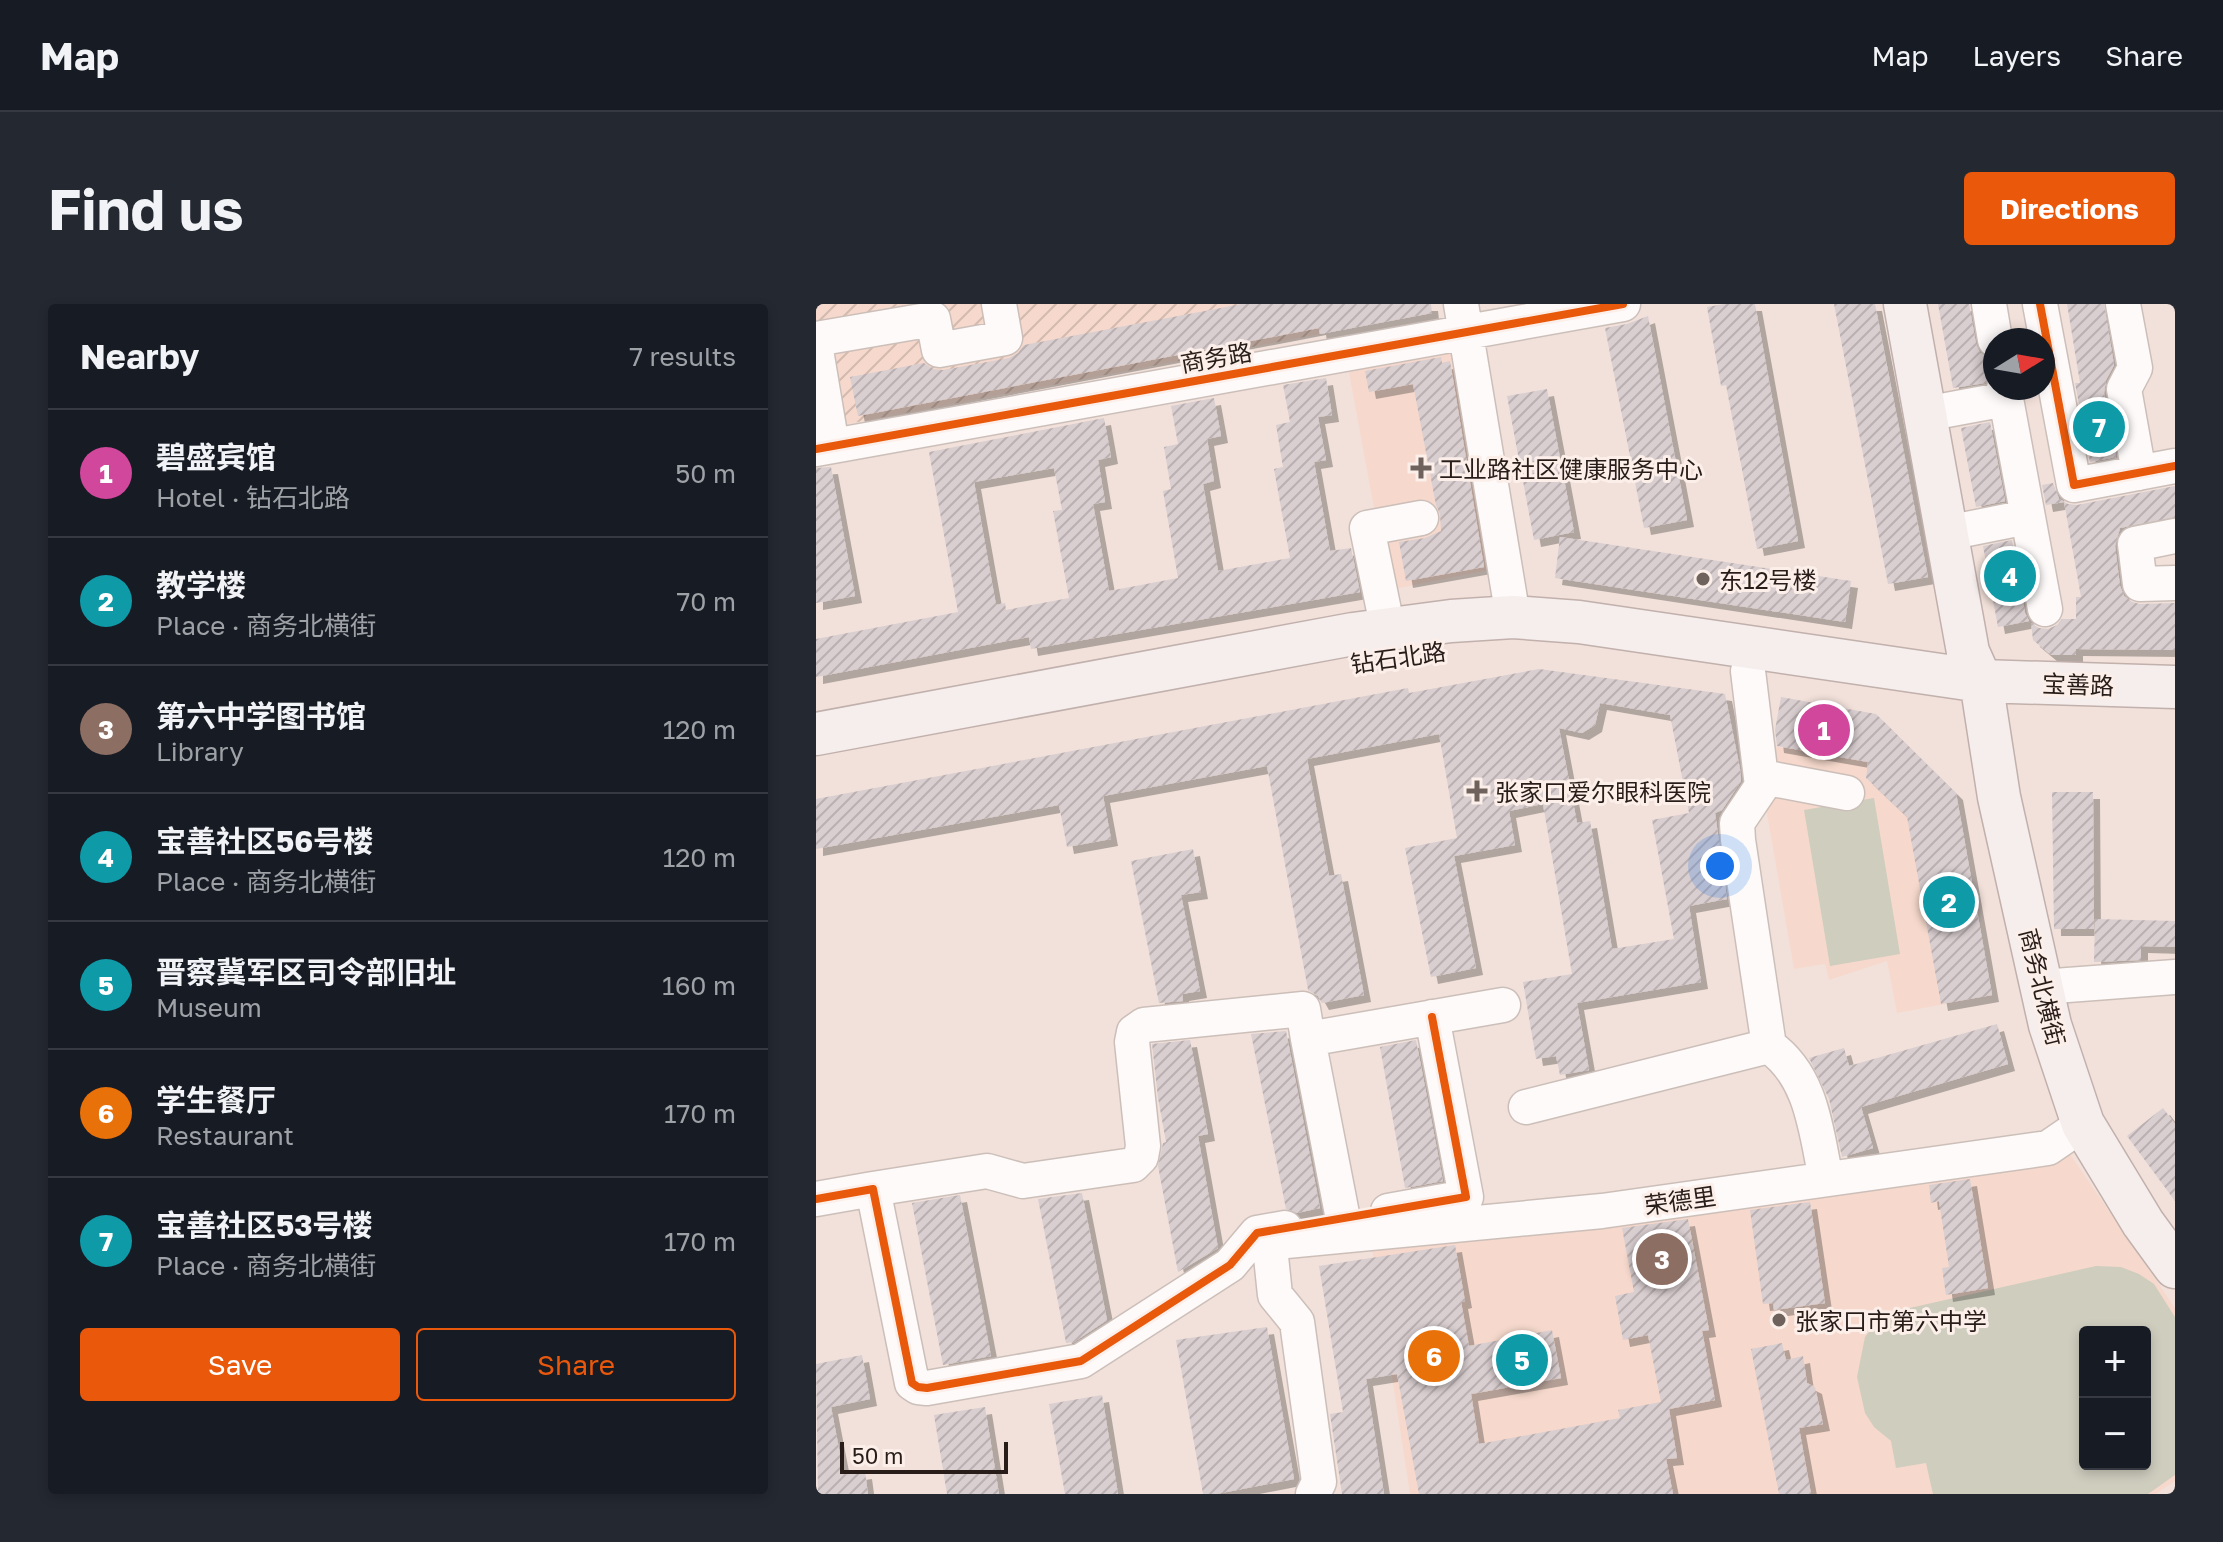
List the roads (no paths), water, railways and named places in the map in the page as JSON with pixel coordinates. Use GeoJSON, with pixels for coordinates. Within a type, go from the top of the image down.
{"type":"FeatureCollection","features":[{"type":"Feature","properties":{"kind":"main road","name":"商务北横街"},"geometry":{"type":"LineString","coordinates":[[1905,304],[1937,412],[1959,531],[1968,652],[1983,694],[1999,797],[2050,1025],[2083,1124],[2143,1223],[2175,1267]]}},
{"type":"Feature","properties":{"kind":"main road","name":"商务北横街"},"geometry":{"type":"LineString","coordinates":[[1931,304],[1937,412]]}},
{"type":"Feature","properties":{"kind":"main road","name":"钻石北路"},"geometry":{"type":"LineString","coordinates":[[816,734],[1388,630],[1451,621],[1513,617],[1579,622],[1983,694]]}},
{"type":"Feature","properties":{"kind":"main road","name":"钻石北路"},"geometry":{"type":"LineString","coordinates":[[816,761],[1375,659],[1480,646],[1539,647],[1983,694]]}},
{"type":"Feature","properties":{"kind":"main road","name":"宝善路"},"geometry":{"type":"LineString","coordinates":[[1983,694],[2175,687]]}},
{"type":"Feature","properties":{"kind":"main road","name":"宝善路"},"geometry":{"type":"LineString","coordinates":[[1983,694],[2175,711]]}},
{"type":"Feature","properties":{"kind":"street"},"geometry":{"type":"LineString","coordinates":[[816,339],[933,319],[939,350],[1005,338],[999,304]]}},
{"type":"Feature","properties":{"kind":"street","name":"商务路"},"geometry":{"type":"LineString","coordinates":[[824,448],[1463,318],[1623,304]]}},
{"type":"Feature","properties":{"kind":"street"},"geometry":{"type":"LineString","coordinates":[[1989,304],[1993,328]]}},
{"type":"Feature","properties":{"kind":"street"},"geometry":{"type":"LineString","coordinates":[[2040,304],[2043,328]]}},
{"type":"Feature","properties":{"kind":"street"},"geometry":{"type":"LineString","coordinates":[[2123,304],[2135,368],[2124,389],[2139,473]]}},
{"type":"Feature","properties":{"kind":"street"},"geometry":{"type":"LineString","coordinates":[[1463,318],[1513,617]]}},
{"type":"Feature","properties":{"kind":"street"},"geometry":{"type":"LineString","coordinates":[[816,350],[824,448]]}},
{"type":"Feature","properties":{"kind":"street"},"geometry":{"type":"LineString","coordinates":[[1937,412],[1983,400]]}},
{"type":"Feature","properties":{"kind":"street"},"geometry":{"type":"LineString","coordinates":[[2006,400],[2045,609]]}},
{"type":"Feature","properties":{"kind":"street"},"geometry":{"type":"LineString","coordinates":[[2054,400],[2074,485],[2175,466]]}},
{"type":"Feature","properties":{"kind":"street"},"geometry":{"type":"LineString","coordinates":[[1959,531],[2027,517]]}},
{"type":"Feature","properties":{"kind":"street"},"geometry":{"type":"LineString","coordinates":[[1388,630],[1367,528],[1421,518]]}},
{"type":"Feature","properties":{"kind":"street"},"geometry":{"type":"LineString","coordinates":[[2175,536],[2135,544],[2140,584],[2175,583]]}},
{"type":"Feature","properties":{"kind":"street"},"geometry":{"type":"LineString","coordinates":[[1748,671],[1762,786],[1737,823],[1769,1046],[1784,1056],[1807,1091],[1826,1179]]}},
{"type":"Feature","properties":{"kind":"street"},"geometry":{"type":"LineString","coordinates":[[1762,777],[1847,793]]}},
{"type":"Feature","properties":{"kind":"street"},"geometry":{"type":"LineString","coordinates":[[2041,987],[2175,977]]}},
{"type":"Feature","properties":{"kind":"street"},"geometry":{"type":"LineString","coordinates":[[1308,1039],[1503,1005]]}},
{"type":"Feature","properties":{"kind":"street"},"geometry":{"type":"LineString","coordinates":[[816,1199],[987,1171],[1023,1181],[1133,1165],[1141,1157],[1143,1146],[1132,1042],[1134,1032],[1144,1025],[1303,1009],[1343,1219]]}},
{"type":"Feature","properties":{"kind":"street"},"geometry":{"type":"LineString","coordinates":[[873,1189],[912,1383],[927,1388],[1081,1361],[1230,1265],[1257,1233],[1466,1197],[1432,1017]]}},
{"type":"Feature","properties":{"kind":"street"},"geometry":{"type":"LineString","coordinates":[[1526,1107],[1769,1046]]}},
{"type":"Feature","properties":{"kind":"street","name":"荣德里"},"geometry":{"type":"LineString","coordinates":[[1313,1494],[1319,1482],[1297,1322],[1275,1295],[1270,1247],[1276,1242],[1602,1211],[2048,1148],[2083,1124]]}},
{"type":"Feature","properties":{"kind":"place","name":"宝善社区53号楼"},"geometry":{"type":"Point","coordinates":[2099,427]}},
{"type":"Feature","properties":{"kind":"place","name":"工业路社区健康服务中心"},"geometry":{"type":"Point","coordinates":[1421,468]}},
{"type":"Feature","properties":{"kind":"place","name":"宝善社区56号楼"},"geometry":{"type":"Point","coordinates":[2010,576]}},
{"type":"Feature","properties":{"kind":"place","name":"东12号楼"},"geometry":{"type":"Point","coordinates":[1703,579]}},
{"type":"Feature","properties":{"kind":"place","name":"碧盛宾馆"},"geometry":{"type":"Point","coordinates":[1824,730]}},
{"type":"Feature","properties":{"kind":"place","name":"张家口爱尔眼科医院"},"geometry":{"type":"Point","coordinates":[1477,791]}},
{"type":"Feature","properties":{"kind":"place","name":"教学楼"},"geometry":{"type":"Point","coordinates":[1949,902]}},
{"type":"Feature","properties":{"kind":"place","name":"第六中学图书馆"},"geometry":{"type":"Point","coordinates":[1662,1259]}},
{"type":"Feature","properties":{"kind":"place","name":"张家口市第六中学"},"geometry":{"type":"Point","coordinates":[1779,1320]}},
{"type":"Feature","properties":{"kind":"place","name":"学生餐厅"},"geometry":{"type":"Point","coordinates":[1434,1356]}},
{"type":"Feature","properties":{"kind":"place","name":"晋察冀军区司令部旧址"},"geometry":{"type":"Point","coordinates":[1522,1360]}}]}
